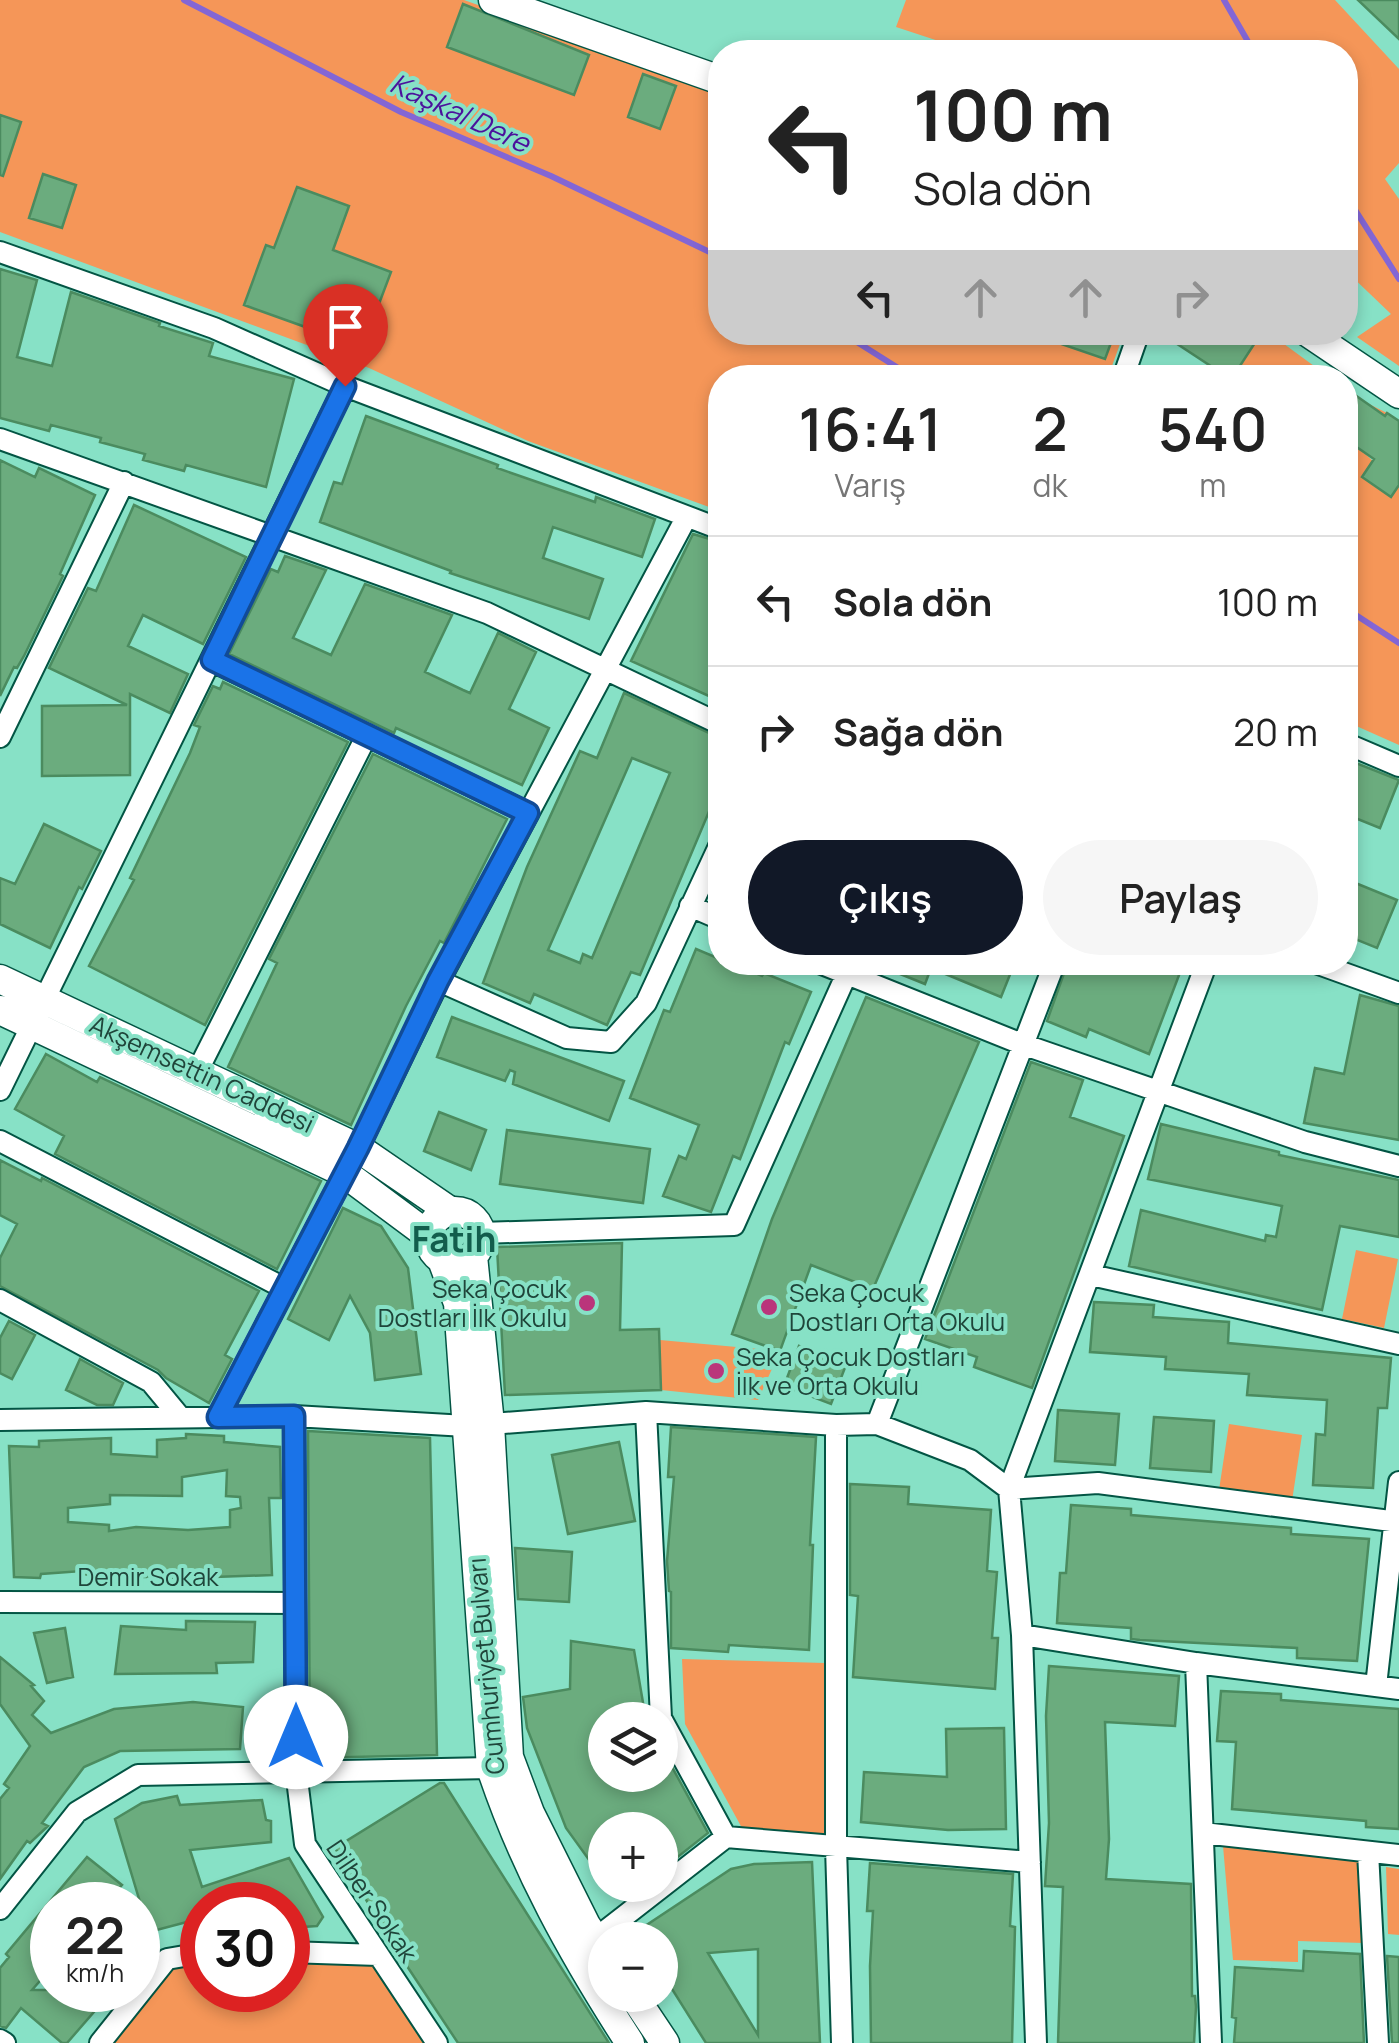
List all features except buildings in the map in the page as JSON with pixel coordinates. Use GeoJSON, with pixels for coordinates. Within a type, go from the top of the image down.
{"type":"FeatureCollection","features":[{"type":"Feature","properties":{"kind":"main road"},"geometry":{"type":"LineString","coordinates":[[493,0],[708,76]]}},
{"type":"Feature","properties":{"kind":"main road"},"geometry":{"type":"LineString","coordinates":[[1326,345],[1356,365]]}},
{"type":"Feature","properties":{"kind":"main road"},"geometry":{"type":"LineString","coordinates":[[1358,366],[1399,394]]}},
{"type":"Feature","properties":{"kind":"main road","name":"Akşemsettin Caddesi"},"geometry":{"type":"LineString","coordinates":[[0,979],[197,1072],[450,1211]]}},
{"type":"Feature","properties":{"kind":"main road","name":"Akşemsettin Caddesi"},"geometry":{"type":"LineString","coordinates":[[0,1010],[351,1160],[435,1248]]}},
{"type":"Feature","properties":{"kind":"main road"},"geometry":{"type":"LineString","coordinates":[[450,1211],[473,1218],[477,1244],[458,1263],[435,1248],[435,1220],[450,1211]]}},
{"type":"Feature","properties":{"kind":"main road","name":"Cumhuriyet Bulvarı"},"geometry":{"type":"LineString","coordinates":[[477,1244],[478,1425],[500,1763],[530,1813],[588,1942]]}},
{"type":"Feature","properties":{"kind":"main road","name":"Cumhuriyet Bulvarı"},"geometry":{"type":"LineString","coordinates":[[435,1248],[458,1303],[478,1425]]}},
{"type":"Feature","properties":{"kind":"main road","name":"Cumhuriyet Bulvarı"},"geometry":{"type":"LineString","coordinates":[[617,2012],[630,2043]]}},
{"type":"Feature","properties":{"kind":"main road"},"geometry":{"type":"LineString","coordinates":[[645,2012],[666,2043]]}},
{"type":"Feature","properties":{"kind":"street"},"geometry":{"type":"LineString","coordinates":[[0,252],[214,328],[345,386],[708,525]]}},
{"type":"Feature","properties":{"kind":"street"},"geometry":{"type":"LineString","coordinates":[[0,1090],[345,386]]}},
{"type":"Feature","properties":{"kind":"street"},"geometry":{"type":"LineString","coordinates":[[0,438],[487,613],[708,718]]}},
{"type":"Feature","properties":{"kind":"street"},"geometry":{"type":"LineString","coordinates":[[0,737],[124,482]]}},
{"type":"Feature","properties":{"kind":"street"},"geometry":{"type":"LineString","coordinates":[[218,1417],[438,981],[686,518]]}},
{"type":"Feature","properties":{"kind":"street"},"geometry":{"type":"LineString","coordinates":[[212,660],[528,813]]}},
{"type":"Feature","properties":{"kind":"street"},"geometry":{"type":"LineString","coordinates":[[197,1072],[367,735]]}},
{"type":"Feature","properties":{"kind":"street"},"geometry":{"type":"LineString","coordinates":[[1358,749],[1399,766]]}},
{"type":"Feature","properties":{"kind":"street"},"geometry":{"type":"LineString","coordinates":[[438,981],[566,1038],[611,1042],[646,1003],[708,869]]}},
{"type":"Feature","properties":{"kind":"street"},"geometry":{"type":"LineString","coordinates":[[690,906],[708,914]]}},
{"type":"Feature","properties":{"kind":"street"},"geometry":{"type":"LineString","coordinates":[[477,1244],[734,1225],[846,975]]}},
{"type":"Feature","properties":{"kind":"street"},"geometry":{"type":"LineString","coordinates":[[863,975],[1022,1044],[1305,1142],[1399,1166]]}},
{"type":"Feature","properties":{"kind":"street"},"geometry":{"type":"LineString","coordinates":[[877,1424],[1050,975]]}},
{"type":"Feature","properties":{"kind":"street"},"geometry":{"type":"LineString","coordinates":[[1036,2043],[1022,1634],[1009,1489],[1202,975]]}},
{"type":"Feature","properties":{"kind":"street"},"geometry":{"type":"LineString","coordinates":[[1350,975],[1399,992]]}},
{"type":"Feature","properties":{"kind":"street"},"geometry":{"type":"LineString","coordinates":[[0,1141],[284,1288]]}},
{"type":"Feature","properties":{"kind":"street"},"geometry":{"type":"LineString","coordinates":[[1091,1275],[1399,1344]]}},
{"type":"Feature","properties":{"kind":"street"},"geometry":{"type":"LineString","coordinates":[[0,1300],[151,1382],[180,1418]]}},
{"type":"Feature","properties":{"kind":"street"},"geometry":{"type":"LineString","coordinates":[[646,1412],[661,1718],[726,1837]]}},
{"type":"Feature","properties":{"kind":"street"},"geometry":{"type":"LineString","coordinates":[[0,1420],[294,1416],[478,1425],[646,1412],[836,1425],[877,1424],[970,1460],[1009,1489],[1098,1483],[1396,1522]]}},
{"type":"Feature","properties":{"kind":"street","name":"Dilber Sokak"},"geometry":{"type":"LineString","coordinates":[[294,1416],[296,1771],[304,1844],[437,2043]]}},
{"type":"Feature","properties":{"kind":"street"},"geometry":{"type":"LineString","coordinates":[[836,1425],[836,1847],[842,2043]]}},
{"type":"Feature","properties":{"kind":"street"},"geometry":{"type":"LineString","coordinates":[[1376,1686],[1399,1482]]}},
{"type":"Feature","properties":{"kind":"street","name":"Demir Sokak"},"geometry":{"type":"LineString","coordinates":[[2,1605],[295,1603]]}},
{"type":"Feature","properties":{"kind":"street"},"geometry":{"type":"LineString","coordinates":[[1022,1634],[1399,1689]]}},
{"type":"Feature","properties":{"kind":"street"},"geometry":{"type":"LineString","coordinates":[[1196,1662],[1211,2043]]}},
{"type":"Feature","properties":{"kind":"street"},"geometry":{"type":"LineString","coordinates":[[0,1910],[77,1812],[138,1775],[500,1763]]}},
{"type":"Feature","properties":{"kind":"street"},"geometry":{"type":"LineString","coordinates":[[1203,1833],[1399,1855]]}},
{"type":"Feature","properties":{"kind":"street"},"geometry":{"type":"LineString","coordinates":[[624,1922],[726,1837],[1030,1862]]}},
{"type":"Feature","properties":{"kind":"street"},"geometry":{"type":"LineString","coordinates":[[1368,1852],[1378,2043]]}},
{"type":"Feature","properties":{"kind":"street"},"geometry":{"type":"LineString","coordinates":[[310,1953],[378,1955]]}},
{"type":"Feature","properties":{"kind":"street"},"geometry":{"type":"LineString","coordinates":[[100,2043],[168,1959],[180,1957]]}},
{"type":"Feature","properties":{"kind":"shaded area"},"geometry":{"type":"Polygon","coordinates":[[[0,0],[464,0],[708,88],[708,345],[1120,345],[1112,365],[708,365],[708,507],[528,441],[369,368],[0,232],[0,0]]]}},
{"type":"Feature","properties":{"kind":"shaded area"},"geometry":{"type":"Polygon","coordinates":[[[906,0],[1335,0],[1399,69],[1399,163],[1385,179],[1399,199],[1399,366],[1358,338],[1391,314],[1358,282],[1358,40],[936,40],[896,27],[906,0]]]}},
{"type":"Feature","properties":{"kind":"shaded area"},"geometry":{"type":"Polygon","coordinates":[[[1254,345],[1285,345],[1313,365],[1240,365],[1254,345]]]}},
{"type":"Feature","properties":{"kind":"shaded area"},"geometry":{"type":"Polygon","coordinates":[[[1363,401],[1387,413],[1362,451],[1399,485],[1399,745],[1358,727],[1358,408],[1363,401]]]}},
{"type":"Feature","properties":{"kind":"shaded area"},"geometry":{"type":"Polygon","coordinates":[[[1356,1250],[1398,1259],[1384,1328],[1342,1319],[1356,1250]]]}},
{"type":"Feature","properties":{"kind":"shaded area","name":"Seka Çocuk Dostları İlk ve Orta Okulu"},"geometry":{"type":"Polygon","coordinates":[[[660,1340],[780,1351],[758,1400],[661,1390],[660,1340]]]}},
{"type":"Feature","properties":{"kind":"shaded area"},"geometry":{"type":"Polygon","coordinates":[[[1229,1424],[1302,1435],[1292,1501],[1219,1490],[1229,1424]]]}},
{"type":"Feature","properties":{"kind":"shaded area"},"geometry":{"type":"Polygon","coordinates":[[[682,1659],[825,1663],[825,1835],[742,1828],[685,1724],[682,1659]]]}},
{"type":"Feature","properties":{"kind":"shaded area"},"geometry":{"type":"Polygon","coordinates":[[[1223,1846],[1359,1858],[1363,1943],[1298,1941],[1298,1962],[1233,1960],[1223,1846]]]}},
{"type":"Feature","properties":{"kind":"shaded area"},"geometry":{"type":"Polygon","coordinates":[[[1386,1867],[1399,1869],[1399,1935],[1388,1934],[1386,1867]]]}},
{"type":"Feature","properties":{"kind":"shaded area"},"geometry":{"type":"Polygon","coordinates":[[[310,1953],[378,1955],[437,2043],[100,2043],[125,2012],[160,2012],[160,1968],[167,1959],[180,1957],[180,2012],[310,2012],[310,1953]]]}},
{"type":"Feature","properties":{"kind":"waterway","name":"Kaşkal Dere"},"geometry":{"type":"LineString","coordinates":[[184,0],[401,112],[551,176],[708,251]]}},
{"type":"Feature","properties":{"kind":"waterway"},"geometry":{"type":"LineString","coordinates":[[1224,0],[1247,40]]}},
{"type":"Feature","properties":{"kind":"waterway"},"geometry":{"type":"LineString","coordinates":[[1358,214],[1399,279]]}},
{"type":"Feature","properties":{"kind":"waterway","name":"Kaşkal Dere"},"geometry":{"type":"LineString","coordinates":[[862,345],[893,365]]}},
{"type":"Feature","properties":{"kind":"waterway","name":"Kaşkal Dere"},"geometry":{"type":"LineString","coordinates":[[1358,616],[1399,643]]}},
{"type":"Feature","properties":{"kind":"place","name":"Seka Çocuk Dostları İlk Okulu"},"geometry":{"type":"Point","coordinates":[587,1303]}},
{"type":"Feature","properties":{"kind":"place","name":"Seka Çocuk Dostları Orta Okulu"},"geometry":{"type":"Point","coordinates":[769,1307]}},
{"type":"Feature","properties":{"kind":"place","name":"Seka Çocuk Dostları İlk ve Orta Okulu"},"geometry":{"type":"Point","coordinates":[716,1371]}},
{"type":"Feature","properties":{"kind":"district","name":"Fatih"},"geometry":{"type":"Point","coordinates":[454,1240]}},
{"type":"Feature","properties":{"kind":"route"},"geometry":{"type":"LineString","coordinates":[[296,1737],[294,1416],[218,1417],[358,1148],[438,981],[528,813],[212,660],[345,386]]}}]}
